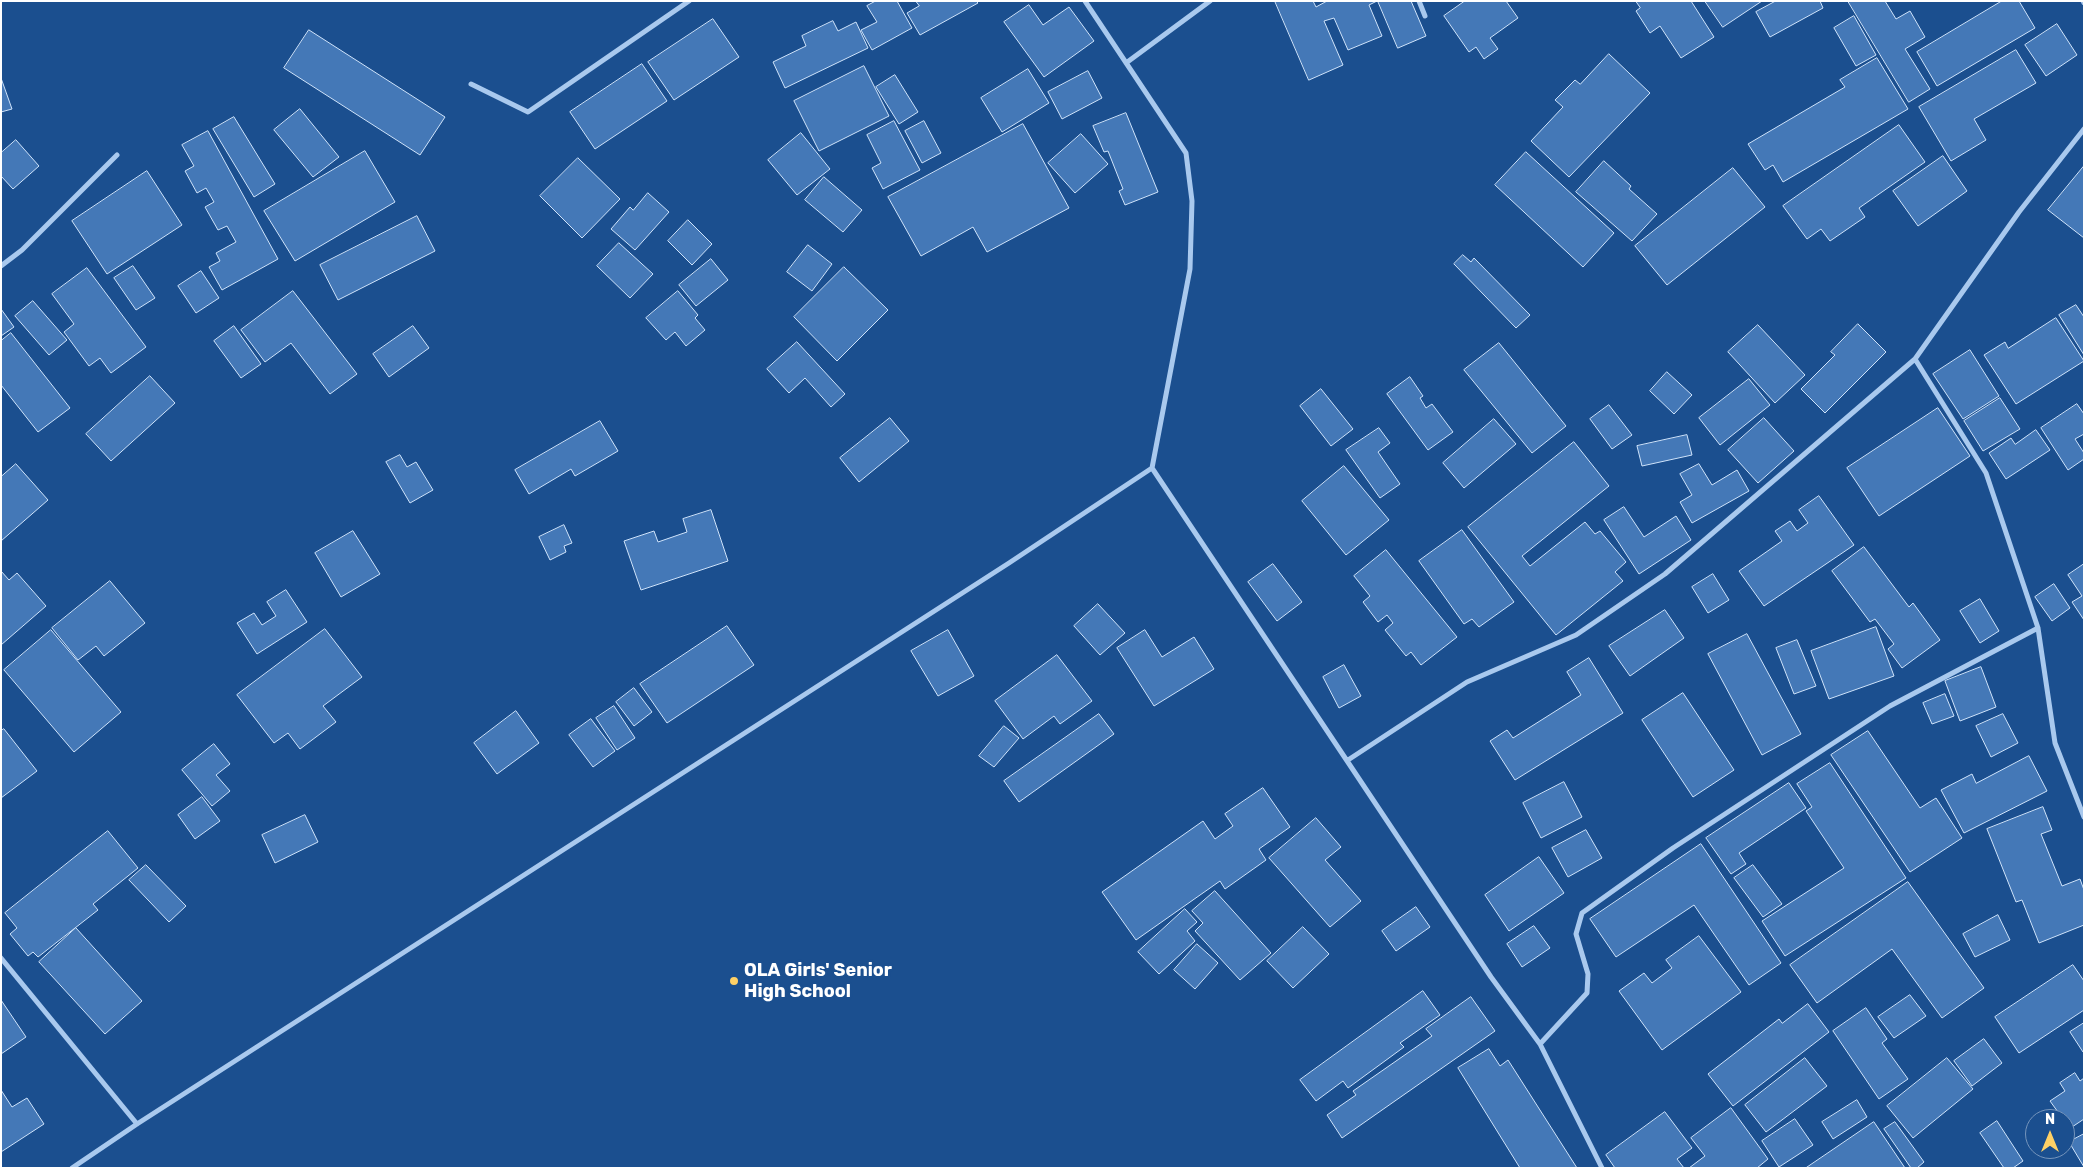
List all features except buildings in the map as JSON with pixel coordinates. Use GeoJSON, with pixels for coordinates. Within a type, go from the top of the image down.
{"type":"FeatureCollection","features":[{"type":"Feature","properties":{"kind":"street"},"geometry":{"type":"LineString","coordinates":[[471,84],[528,112],[689,1]]}},
{"type":"Feature","properties":{"kind":"street"},"geometry":{"type":"LineString","coordinates":[[1085,1],[1186,153],[1192,201],[1190,269],[1152,468],[1264,640],[1348,760],[1490,977],[1540,1044],[1602,1168]]}},
{"type":"Feature","properties":{"kind":"street"},"geometry":{"type":"LineString","coordinates":[[1126,63],[1210,1]]}},
{"type":"Feature","properties":{"kind":"street"},"geometry":{"type":"LineString","coordinates":[[1419,1],[1425,16]]}},
{"type":"Feature","properties":{"kind":"street"},"geometry":{"type":"LineString","coordinates":[[1348,760],[1467,682],[1576,635],[1665,574],[1915,358],[2019,212],[2084,129]]}},
{"type":"Feature","properties":{"kind":"street"},"geometry":{"type":"LineString","coordinates":[[1,266],[22,250],[117,155]]}},
{"type":"Feature","properties":{"kind":"street"},"geometry":{"type":"LineString","coordinates":[[1915,358],[1986,473],[2038,628],[2055,743],[2084,817]]}},
{"type":"Feature","properties":{"kind":"street"},"geometry":{"type":"LineString","coordinates":[[72,1168],[136,1124],[1009,563],[1152,468]]}},
{"type":"Feature","properties":{"kind":"street"},"geometry":{"type":"LineString","coordinates":[[1540,1044],[1587,993],[1588,974],[1576,934],[1582,913],[1673,848],[1890,706],[2038,628]]}},
{"type":"Feature","properties":{"kind":"street"},"geometry":{"type":"LineString","coordinates":[[1,958],[136,1124]]}},
{"type":"Feature","properties":{"kind":"place","name":"OLA Girls' Senior High School"},"geometry":{"type":"Point","coordinates":[734,981]}}]}
